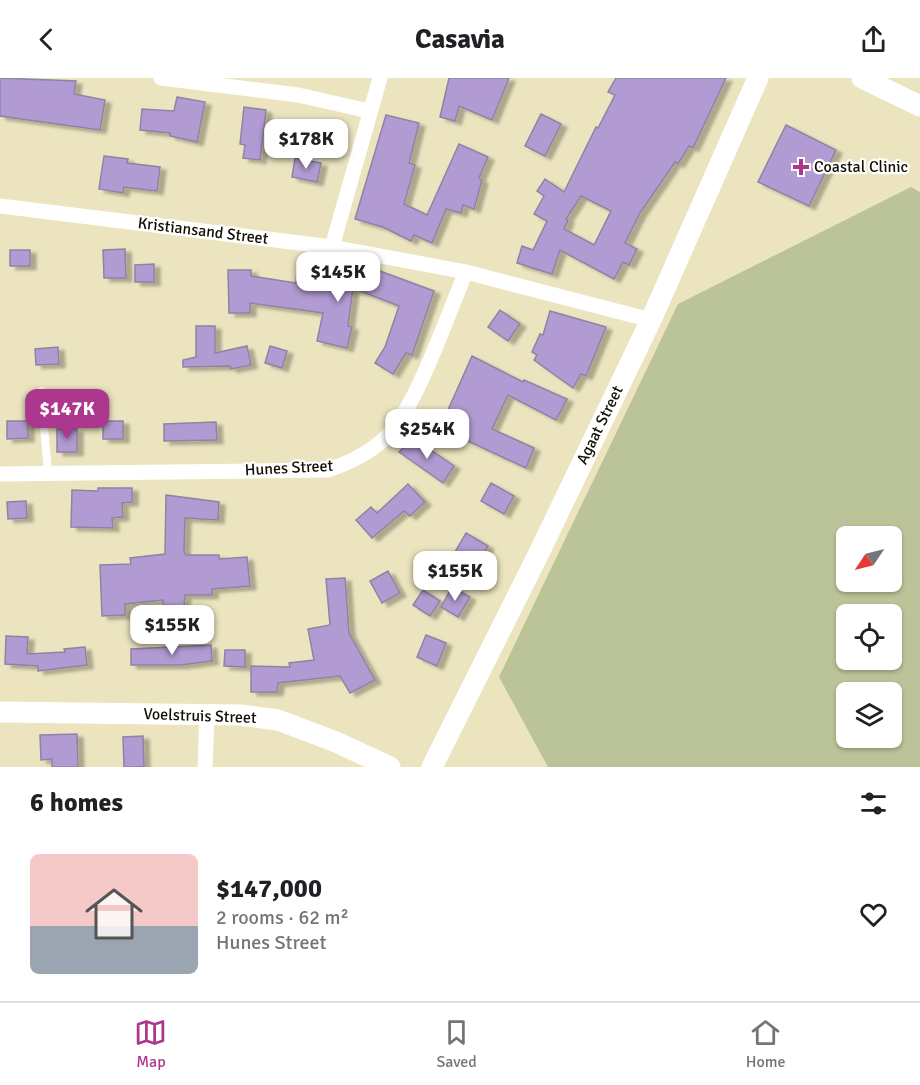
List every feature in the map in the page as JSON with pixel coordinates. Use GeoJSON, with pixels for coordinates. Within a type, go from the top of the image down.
{"type":"FeatureCollection","features":[{"type":"Feature","properties":{"kind":"street"},"geometry":{"type":"LineString","coordinates":[[161,78],[238,82],[369,111]]}},
{"type":"Feature","properties":{"kind":"street"},"geometry":{"type":"LineString","coordinates":[[332,246],[380,78]]}},
{"type":"Feature","properties":{"kind":"street","name":"Agaat Street"},"geometry":{"type":"LineString","coordinates":[[432,767],[537,557],[651,320],[758,78]]}},
{"type":"Feature","properties":{"kind":"street"},"geometry":{"type":"LineString","coordinates":[[862,78],[891,88],[920,106]]}},
{"type":"Feature","properties":{"kind":"street","name":"Kristiansand Street"},"geometry":{"type":"LineString","coordinates":[[0,206],[332,246],[466,272],[651,320]]}},
{"type":"Feature","properties":{"kind":"street","name":"Hunes Street"},"geometry":{"type":"LineString","coordinates":[[0,474],[328,470],[351,463],[391,432],[405,410],[466,272]]}},
{"type":"Feature","properties":{"kind":"street","name":"Voelstruis Street"},"geometry":{"type":"LineString","coordinates":[[0,712],[240,715],[278,720],[336,742],[390,767]]}},
{"type":"Feature","properties":{"kind":"street"},"geometry":{"type":"LineString","coordinates":[[205,767],[207,715]]}},
{"type":"Feature","properties":{"kind":"lane"},"geometry":{"type":"LineString","coordinates":[[40,391],[48,475]]}},
{"type":"Feature","properties":{"kind":"green space"},"geometry":{"type":"Polygon","coordinates":[[[911,187],[920,192],[920,767],[548,767],[499,677],[678,304],[911,187]]]}},
{"type":"Feature","properties":{"kind":"building"},"geometry":{"type":"Polygon","coordinates":[[[0,78],[76,81],[74,94],[105,100],[100,130],[0,116],[0,78]]]}},
{"type":"Feature","properties":{"kind":"building"},"geometry":{"type":"Polygon","coordinates":[[[449,78],[509,78],[492,120],[459,106],[455,121],[440,117],[449,78]]]}},
{"type":"Feature","properties":{"kind":"building"},"geometry":{"type":"Polygon","coordinates":[[[616,78],[726,78],[693,148],[689,146],[678,164],[675,162],[640,213],[625,243],[637,249],[629,265],[623,262],[614,279],[560,250],[552,274],[517,263],[522,246],[533,250],[547,221],[534,214],[544,196],[537,191],[545,179],[564,192],[596,127],[598,128],[615,95],[608,92],[616,78]],[[581,196],[566,219],[568,220],[564,229],[594,245],[611,211],[581,196]]]}},
{"type":"Feature","properties":{"kind":"building"},"geometry":{"type":"Polygon","coordinates":[[[177,97],[205,102],[197,142],[170,136],[170,133],[140,130],[142,109],[174,111],[177,97]]]}},
{"type":"Feature","properties":{"kind":"building"},"geometry":{"type":"Polygon","coordinates":[[[244,107],[266,110],[260,160],[243,158],[245,145],[240,144],[244,107]]]}},
{"type":"Feature","properties":{"kind":"building"},"geometry":{"type":"Polygon","coordinates":[[[541,114],[561,124],[545,156],[525,146],[541,114]]]}},
{"type":"Feature","properties":{"kind":"building"},"geometry":{"type":"Polygon","coordinates":[[[386,115],[419,123],[409,163],[415,165],[404,204],[427,215],[459,144],[488,157],[479,178],[482,180],[474,209],[463,205],[461,213],[446,209],[432,243],[414,235],[411,241],[383,227],[355,219],[386,115]]]}},
{"type":"Feature","properties":{"kind":"building"},"geometry":{"type":"Polygon","coordinates":[[[786,125],[836,150],[809,206],[758,182],[786,125]]]}},
{"type":"Feature","properties":{"kind":"building"},"geometry":{"type":"Polygon","coordinates":[[[104,156],[128,159],[127,163],[160,167],[157,191],[124,187],[123,193],[99,189],[104,156]]]}},
{"type":"Feature","properties":{"kind":"building"},"geometry":{"type":"Polygon","coordinates":[[[295,158],[321,163],[317,182],[292,177],[295,158]]]}},
{"type":"Feature","properties":{"kind":"building"},"geometry":{"type":"Polygon","coordinates":[[[125,249],[126,278],[104,278],[103,250],[125,249]]]}},
{"type":"Feature","properties":{"kind":"building"},"geometry":{"type":"Polygon","coordinates":[[[10,250],[30,250],[30,266],[10,266],[10,250]]]}},
{"type":"Feature","properties":{"kind":"building"},"geometry":{"type":"Polygon","coordinates":[[[298,262],[366,275],[369,267],[434,291],[412,355],[406,353],[393,374],[375,363],[385,347],[399,306],[353,288],[348,326],[352,327],[347,348],[317,341],[323,313],[250,303],[250,313],[229,313],[228,270],[251,270],[251,276],[296,283],[298,262]]]}},
{"type":"Feature","properties":{"kind":"building"},"geometry":{"type":"Polygon","coordinates":[[[154,264],[154,282],[135,282],[135,265],[154,264]]]}},
{"type":"Feature","properties":{"kind":"building"},"geometry":{"type":"Polygon","coordinates":[[[500,310],[520,324],[508,341],[488,327],[500,310]]]}},
{"type":"Feature","properties":{"kind":"building"},"geometry":{"type":"Polygon","coordinates":[[[550,311],[606,327],[586,376],[581,374],[573,388],[534,360],[537,355],[532,352],[540,334],[543,335],[550,311]]]}},
{"type":"Feature","properties":{"kind":"building"},"geometry":{"type":"Polygon","coordinates":[[[196,326],[215,326],[215,353],[247,346],[251,365],[231,369],[230,366],[183,367],[183,360],[196,357],[196,326]]]}},
{"type":"Feature","properties":{"kind":"building"},"geometry":{"type":"Polygon","coordinates":[[[270,346],[287,351],[282,368],[265,363],[270,346]]]}},
{"type":"Feature","properties":{"kind":"building"},"geometry":{"type":"Polygon","coordinates":[[[58,347],[59,364],[36,365],[35,349],[58,347]]]}},
{"type":"Feature","properties":{"kind":"building"},"geometry":{"type":"Polygon","coordinates":[[[472,356],[523,382],[524,380],[567,399],[556,420],[508,395],[492,429],[534,448],[526,468],[440,428],[472,356]]]}},
{"type":"Feature","properties":{"kind":"building"},"geometry":{"type":"Polygon","coordinates":[[[7,421],[28,421],[28,438],[7,439],[7,421]]]}},
{"type":"Feature","properties":{"kind":"building"},"geometry":{"type":"Polygon","coordinates":[[[103,421],[123,421],[123,439],[103,439],[103,421]]]}},
{"type":"Feature","properties":{"kind":"building"},"geometry":{"type":"Polygon","coordinates":[[[216,422],[217,440],[164,441],[164,424],[216,422]]]}},
{"type":"Feature","properties":{"kind":"building"},"geometry":{"type":"Polygon","coordinates":[[[57,429],[77,429],[77,452],[57,452],[57,429]]]}},
{"type":"Feature","properties":{"kind":"building"},"geometry":{"type":"Polygon","coordinates":[[[414,438],[428,451],[429,449],[454,466],[443,483],[399,452],[414,438]]]}},
{"type":"Feature","properties":{"kind":"building"},"geometry":{"type":"Polygon","coordinates":[[[491,483],[514,496],[504,514],[481,501],[491,483]]]}},
{"type":"Feature","properties":{"kind":"building"},"geometry":{"type":"Polygon","coordinates":[[[408,484],[425,502],[410,516],[404,511],[372,538],[356,520],[371,507],[377,513],[408,484]]]}},
{"type":"Feature","properties":{"kind":"building"},"geometry":{"type":"Polygon","coordinates":[[[98,488],[132,488],[132,502],[122,503],[123,517],[112,518],[113,528],[71,527],[72,490],[98,491],[98,488]]]}},
{"type":"Feature","properties":{"kind":"building"},"geometry":{"type":"Polygon","coordinates":[[[166,495],[219,502],[218,520],[185,518],[184,552],[186,555],[219,555],[219,559],[247,557],[250,586],[212,589],[212,595],[185,595],[184,606],[163,605],[163,600],[125,604],[125,615],[102,616],[100,565],[131,564],[130,558],[165,554],[166,495]]]}},
{"type":"Feature","properties":{"kind":"building"},"geometry":{"type":"Polygon","coordinates":[[[26,501],[27,518],[8,519],[7,502],[26,501]]]}},
{"type":"Feature","properties":{"kind":"building"},"geometry":{"type":"Polygon","coordinates":[[[466,533],[488,546],[477,565],[455,552],[466,533]]]}},
{"type":"Feature","properties":{"kind":"building"},"geometry":{"type":"Polygon","coordinates":[[[388,571],[400,593],[382,603],[370,581],[388,571]]]}},
{"type":"Feature","properties":{"kind":"building"},"geometry":{"type":"Polygon","coordinates":[[[345,578],[349,633],[375,680],[350,693],[340,676],[278,683],[277,692],[251,692],[251,666],[290,667],[289,663],[314,660],[308,629],[330,625],[326,579],[345,578]]]}},
{"type":"Feature","properties":{"kind":"building"},"geometry":{"type":"Polygon","coordinates":[[[452,587],[470,597],[458,617],[441,607],[452,587]]]}},
{"type":"Feature","properties":{"kind":"building"},"geometry":{"type":"Polygon","coordinates":[[[423,590],[440,601],[430,616],[413,605],[423,590]]]}},
{"type":"Feature","properties":{"kind":"building"},"geometry":{"type":"Polygon","coordinates":[[[426,635],[446,643],[437,666],[417,657],[426,635]]]}},
{"type":"Feature","properties":{"kind":"building"},"geometry":{"type":"Polygon","coordinates":[[[6,636],[28,637],[27,654],[65,652],[64,649],[85,647],[87,665],[38,671],[38,666],[5,664],[6,636]]]}},
{"type":"Feature","properties":{"kind":"building"},"geometry":{"type":"Polygon","coordinates":[[[211,645],[212,661],[181,665],[131,665],[131,649],[211,645]]]}},
{"type":"Feature","properties":{"kind":"building"},"geometry":{"type":"Polygon","coordinates":[[[225,650],[245,650],[245,667],[224,666],[225,650]]]}},
{"type":"Feature","properties":{"kind":"building"},"geometry":{"type":"Polygon","coordinates":[[[77,734],[78,767],[52,767],[52,759],[41,760],[40,735],[77,734]]]}},
{"type":"Feature","properties":{"kind":"building"},"geometry":{"type":"Polygon","coordinates":[[[143,736],[144,767],[124,767],[123,737],[143,736]]]}},
{"type":"Feature","properties":{"kind":"place","name":"Coastal Clinic"},"geometry":{"type":"Point","coordinates":[801,167]}}]}
